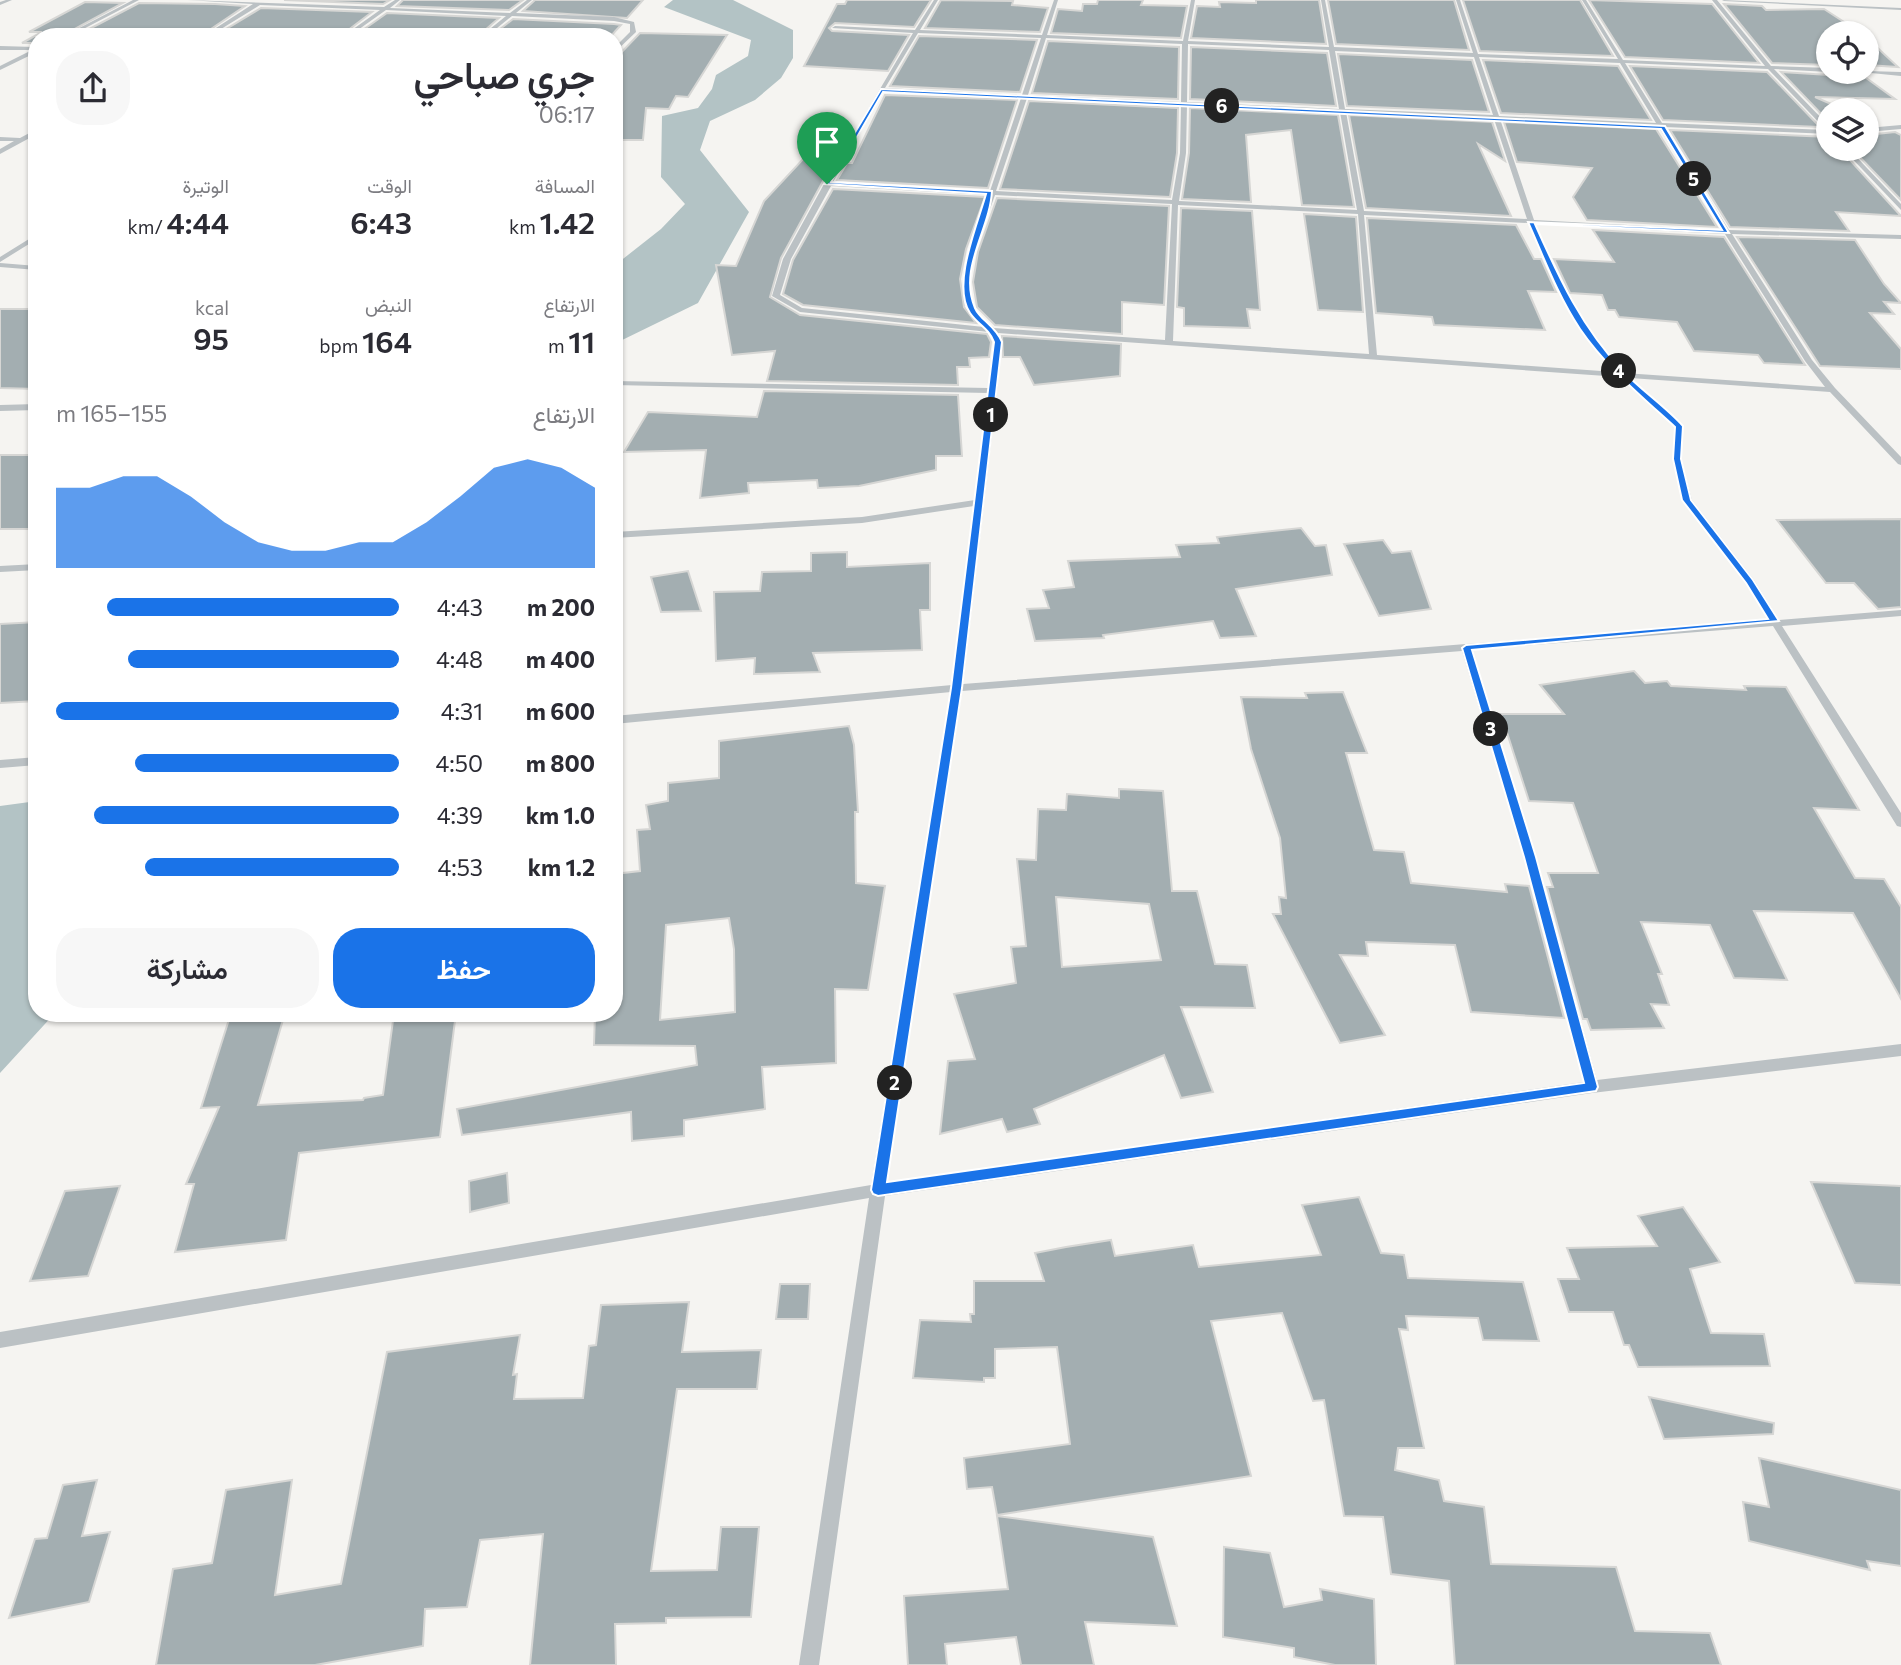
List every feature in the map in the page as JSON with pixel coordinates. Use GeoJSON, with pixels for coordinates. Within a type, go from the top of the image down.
{"type":"FeatureCollection","features":[{"type":"Feature","properties":{"kind":"street"},"geometry":{"type":"LineString","coordinates":[[0,5],[10,0]]}},
{"type":"Feature","properties":{"kind":"street"},"geometry":{"type":"LineString","coordinates":[[82,28],[136,0]]}},
{"type":"Feature","properties":{"kind":"street"},"geometry":{"type":"LineString","coordinates":[[189,0],[511,14],[632,23],[633,32],[623,42]]}},
{"type":"Feature","properties":{"kind":"street"},"geometry":{"type":"LineString","coordinates":[[219,28],[266,0]]}},
{"type":"Feature","properties":{"kind":"street"},"geometry":{"type":"LineString","coordinates":[[357,28],[398,0]]}},
{"type":"Feature","properties":{"kind":"street"},"geometry":{"type":"LineString","coordinates":[[493,28],[530,0]]}},
{"type":"Feature","properties":{"kind":"street"},"geometry":{"type":"LineString","coordinates":[[936,0],[881,90],[787,259],[776,288],[776,296],[784,303],[800,310],[993,330],[1832,390]]}},
{"type":"Feature","properties":{"kind":"street"},"geometry":{"type":"LineString","coordinates":[[809,1665],[878,1190],[957,688],[981,502],[998,342],[993,330],[972,311],[967,286],[968,267],[990,193],[1056,0]]}},
{"type":"Feature","properties":{"kind":"street"},"geometry":{"type":"LineString","coordinates":[[1169,343],[1175,203],[1183,153],[1185,43],[1193,0]]}},
{"type":"Feature","properties":{"kind":"street"},"geometry":{"type":"LineString","coordinates":[[1323,0],[1362,214],[1373,358]]}},
{"type":"Feature","properties":{"kind":"street"},"geometry":{"type":"LineString","coordinates":[[1458,0],[1531,222],[1562,291],[1578,320],[1621,374],[1679,426],[1677,459],[1687,500],[1750,582],[1901,823]]}},
{"type":"Feature","properties":{"kind":"street"},"geometry":{"type":"LineString","coordinates":[[1584,0],[1727,232],[1832,390],[1901,462]]}},
{"type":"Feature","properties":{"kind":"street"},"geometry":{"type":"LineString","coordinates":[[1714,0],[1769,67],[1816,117]]}},
{"type":"Feature","properties":{"kind":"street"},"geometry":{"type":"LineString","coordinates":[[1724,0],[1901,9]]}},
{"type":"Feature","properties":{"kind":"street"},"geometry":{"type":"LineString","coordinates":[[1869,0],[1901,18]]}},
{"type":"Feature","properties":{"kind":"street"},"geometry":{"type":"LineString","coordinates":[[835,28],[1816,69]]}},
{"type":"Feature","properties":{"kind":"street"},"geometry":{"type":"LineString","coordinates":[[0,48],[28,50]]}},
{"type":"Feature","properties":{"kind":"street"},"geometry":{"type":"LineString","coordinates":[[0,68],[28,54]]}},
{"type":"Feature","properties":{"kind":"street"},"geometry":{"type":"LineString","coordinates":[[1879,73],[1901,74]]}},
{"type":"Feature","properties":{"kind":"street"},"geometry":{"type":"LineString","coordinates":[[881,90],[1663,127],[1816,131]]}},
{"type":"Feature","properties":{"kind":"street"},"geometry":{"type":"LineString","coordinates":[[1879,129],[1901,127]]}},
{"type":"Feature","properties":{"kind":"street"},"geometry":{"type":"LineString","coordinates":[[0,152],[28,136]]}},
{"type":"Feature","properties":{"kind":"street"},"geometry":{"type":"LineString","coordinates":[[0,139],[28,140]]}},
{"type":"Feature","properties":{"kind":"street"},"geometry":{"type":"LineString","coordinates":[[1857,161],[1901,208]]}},
{"type":"Feature","properties":{"kind":"street"},"geometry":{"type":"LineString","coordinates":[[827,184],[1362,214],[1727,232],[1901,237]]}},
{"type":"Feature","properties":{"kind":"street"},"geometry":{"type":"LineString","coordinates":[[0,263],[28,243]]}},
{"type":"Feature","properties":{"kind":"street"},"geometry":{"type":"LineString","coordinates":[[0,263],[28,267]]}},
{"type":"Feature","properties":{"kind":"street"},"geometry":{"type":"LineString","coordinates":[[623,383],[993,391]]}},
{"type":"Feature","properties":{"kind":"street"},"geometry":{"type":"LineString","coordinates":[[0,408],[28,407]]}},
{"type":"Feature","properties":{"kind":"street"},"geometry":{"type":"LineString","coordinates":[[623,534],[862,520],[981,502]]}},
{"type":"Feature","properties":{"kind":"street"},"geometry":{"type":"LineString","coordinates":[[0,569],[28,567]]}},
{"type":"Feature","properties":{"kind":"street"},"geometry":{"type":"LineString","coordinates":[[623,719],[957,688],[1901,613]]}},
{"type":"Feature","properties":{"kind":"street"},"geometry":{"type":"LineString","coordinates":[[1466,648],[1530,857],[1592,1087]]}},
{"type":"Feature","properties":{"kind":"street"},"geometry":{"type":"LineString","coordinates":[[0,764],[28,762]]}},
{"type":"Feature","properties":{"kind":"street"},"geometry":{"type":"LineString","coordinates":[[0,1340],[878,1190],[1592,1087],[1901,1050]]}},
{"type":"Feature","properties":{"kind":"shaded area"},"geometry":{"type":"Polygon","coordinates":[[[673,0],[733,0],[793,30],[793,58],[781,78],[755,100],[710,121],[700,150],[749,212],[698,303],[623,340],[623,259],[661,229],[685,204],[661,177],[662,116],[698,108],[712,89],[716,75],[748,56],[751,40],[664,7],[673,0]]]}},
{"type":"Feature","properties":{"kind":"shaded area"},"geometry":{"type":"Polygon","coordinates":[[[28,802],[28,1022],[47,1022],[0,1073],[0,806],[28,802]]]}},
{"type":"Feature","properties":{"kind":"building"},"geometry":{"type":"Polygon","coordinates":[[[284,0],[390,0],[383,4],[284,0]]]}},
{"type":"Feature","properties":{"kind":"building"},"geometry":{"type":"Polygon","coordinates":[[[403,0],[523,0],[509,10],[397,6],[403,0]]]}},
{"type":"Feature","properties":{"kind":"building"},"geometry":{"type":"Polygon","coordinates":[[[535,0],[643,0],[627,18],[523,11],[535,0]]]}},
{"type":"Feature","properties":{"kind":"building"},"geometry":{"type":"Polygon","coordinates":[[[847,0],[931,0],[914,27],[835,23],[829,28],[832,31],[909,35],[888,71],[804,66],[837,4],[845,4],[847,0]]]}},
{"type":"Feature","properties":{"kind":"building"},"geometry":{"type":"Polygon","coordinates":[[[941,0],[1013,1],[1012,5],[1048,8],[1040,32],[925,28],[941,0]]]}},
{"type":"Feature","properties":{"kind":"building"},"geometry":{"type":"Polygon","coordinates":[[[1098,0],[1143,0],[1141,5],[1187,6],[1181,38],[1051,33],[1058,9],[1082,11],[1083,4],[1097,4],[1098,0]]]}},
{"type":"Feature","properties":{"kind":"building"},"geometry":{"type":"Polygon","coordinates":[[[1256,0],[1319,0],[1326,44],[1191,38],[1197,6],[1220,7],[1219,2],[1256,3],[1256,0]]]}},
{"type":"Feature","properties":{"kind":"building"},"geometry":{"type":"Polygon","coordinates":[[[1328,0],[1454,0],[1469,50],[1336,44],[1328,0]]]}},
{"type":"Feature","properties":{"kind":"building"},"geometry":{"type":"Polygon","coordinates":[[[1463,0],[1580,0],[1613,56],[1480,51],[1463,0]]]}},
{"type":"Feature","properties":{"kind":"building"},"geometry":{"type":"Polygon","coordinates":[[[1589,0],[1712,4],[1759,63],[1625,57],[1589,0]]]}},
{"type":"Feature","properties":{"kind":"building"},"geometry":{"type":"Polygon","coordinates":[[[85,2],[123,3],[77,28],[36,28],[85,2]]]}},
{"type":"Feature","properties":{"kind":"building"},"geometry":{"type":"Polygon","coordinates":[[[139,3],[245,6],[212,28],[91,28],[139,3]]]}},
{"type":"Feature","properties":{"kind":"building"},"geometry":{"type":"Polygon","coordinates":[[[1724,4],[1762,6],[1766,10],[1824,9],[1842,21],[1816,21],[1816,65],[1772,63],[1724,4]]]}},
{"type":"Feature","properties":{"kind":"building"},"geometry":{"type":"Polygon","coordinates":[[[261,8],[372,12],[351,28],[228,28],[261,8]]]}},
{"type":"Feature","properties":{"kind":"building"},"geometry":{"type":"Polygon","coordinates":[[[387,13],[499,18],[487,28],[366,28],[387,13]]]}},
{"type":"Feature","properties":{"kind":"building"},"geometry":{"type":"Polygon","coordinates":[[[513,19],[621,25],[618,28],[502,28],[513,19]]]}},
{"type":"Feature","properties":{"kind":"building"},"geometry":{"type":"Polygon","coordinates":[[[640,33],[727,35],[688,97],[676,96],[669,109],[646,108],[643,140],[623,140],[623,51],[640,33]]]}},
{"type":"Feature","properties":{"kind":"building"},"geometry":{"type":"Polygon","coordinates":[[[919,36],[1037,40],[1020,92],[890,86],[919,36]]]}},
{"type":"Feature","properties":{"kind":"building"},"geometry":{"type":"Polygon","coordinates":[[[1048,41],[1179,47],[1178,99],[1032,93],[1048,41]]]}},
{"type":"Feature","properties":{"kind":"building"},"geometry":{"type":"Polygon","coordinates":[[[1191,47],[1327,53],[1336,106],[1190,99],[1191,47]]]}},
{"type":"Feature","properties":{"kind":"building"},"geometry":{"type":"Polygon","coordinates":[[[1879,49],[1898,67],[1879,66],[1879,49]]]}},
{"type":"Feature","properties":{"kind":"building"},"geometry":{"type":"Polygon","coordinates":[[[1338,54],[1472,60],[1489,112],[1347,106],[1338,54]]]}},
{"type":"Feature","properties":{"kind":"building"},"geometry":{"type":"Polygon","coordinates":[[[1483,60],[1618,66],[1651,120],[1501,113],[1483,60]]]}},
{"type":"Feature","properties":{"kind":"building"},"geometry":{"type":"Polygon","coordinates":[[[1630,66],[1767,72],[1816,123],[1816,127],[1663,120],[1630,66]]]}},
{"type":"Feature","properties":{"kind":"building"},"geometry":{"type":"Polygon","coordinates":[[[1781,72],[1816,74],[1816,84],[1874,84],[1895,99],[1815,97],[1817,98],[1816,108],[1781,72]]]}},
{"type":"Feature","properties":{"kind":"building"},"geometry":{"type":"Polygon","coordinates":[[[885,95],[1017,100],[988,188],[837,180],[847,163],[852,163],[885,95]]]}},
{"type":"Feature","properties":{"kind":"building"},"geometry":{"type":"Polygon","coordinates":[[[1029,101],[1178,108],[1177,153],[1170,197],[1000,189],[1029,101]]]}},
{"type":"Feature","properties":{"kind":"building"},"geometry":{"type":"Polygon","coordinates":[[[1190,108],[1338,115],[1354,207],[1302,205],[1291,130],[1246,135],[1251,202],[1182,199],[1189,153],[1190,108]]]}},
{"type":"Feature","properties":{"kind":"building"},"geometry":{"type":"Polygon","coordinates":[[[1349,115],[1492,122],[1505,161],[1478,144],[1511,216],[1366,208],[1349,115]]]}},
{"type":"Feature","properties":{"kind":"building"},"geometry":{"type":"Polygon","coordinates":[[[1504,122],[1656,129],[1717,227],[1587,220],[1573,197],[1592,168],[1517,162],[1504,122]]]}},
{"type":"Feature","properties":{"kind":"building"},"geometry":{"type":"Polygon","coordinates":[[[1670,130],[1816,136],[1816,161],[1851,161],[1901,216],[1836,212],[1849,231],[1730,227],[1670,130]]]}},
{"type":"Feature","properties":{"kind":"building"},"geometry":{"type":"Polygon","coordinates":[[[1895,132],[1901,135],[1901,200],[1864,161],[1879,161],[1879,134],[1895,132]]]}},
{"type":"Feature","properties":{"kind":"building"},"geometry":{"type":"Polygon","coordinates":[[[804,158],[834,161],[781,258],[770,297],[800,315],[987,334],[991,342],[989,357],[969,358],[970,367],[957,367],[958,385],[767,381],[775,351],[732,355],[716,265],[736,266],[764,201],[804,158]]]}},
{"type":"Feature","properties":{"kind":"building"},"geometry":{"type":"Polygon","coordinates":[[[833,189],[985,197],[966,249],[960,279],[964,307],[976,323],[803,305],[783,294],[793,260],[833,189]]]}},
{"type":"Feature","properties":{"kind":"building"},"geometry":{"type":"Polygon","coordinates":[[[997,198],[1169,206],[1164,305],[1122,302],[1122,334],[995,325],[977,307],[973,282],[978,252],[997,198]]]}},
{"type":"Feature","properties":{"kind":"building"},"geometry":{"type":"Polygon","coordinates":[[[1181,208],[1252,211],[1260,310],[1247,309],[1250,328],[1184,326],[1184,308],[1177,307],[1181,208]]]}},
{"type":"Feature","properties":{"kind":"building"},"geometry":{"type":"Polygon","coordinates":[[[1304,214],[1356,217],[1363,312],[1318,310],[1304,214]]]}},
{"type":"Feature","properties":{"kind":"building"},"geometry":{"type":"Polygon","coordinates":[[[1367,218],[1516,225],[1534,259],[1541,259],[1556,292],[1528,291],[1545,330],[1434,325],[1432,317],[1376,313],[1367,218]]]}},
{"type":"Feature","properties":{"kind":"building"},"geometry":{"type":"Polygon","coordinates":[[[1593,230],[1724,237],[1805,365],[1764,363],[1758,355],[1694,351],[1677,322],[1619,317],[1615,310],[1608,310],[1602,295],[1570,293],[1554,259],[1614,262],[1593,230]]]}},
{"type":"Feature","properties":{"kind":"building"},"geometry":{"type":"Polygon","coordinates":[[[1737,237],[1855,240],[1884,284],[1901,303],[1884,302],[1894,314],[1870,313],[1901,349],[1901,369],[1820,366],[1737,237]]]}},
{"type":"Feature","properties":{"kind":"building"},"geometry":{"type":"Polygon","coordinates":[[[0,309],[28,309],[28,389],[0,388],[0,309]]]}},
{"type":"Feature","properties":{"kind":"building"},"geometry":{"type":"Polygon","coordinates":[[[1002,336],[1121,344],[1120,376],[1034,385],[1020,357],[1003,357],[1002,336]]]}},
{"type":"Feature","properties":{"kind":"building"},"geometry":{"type":"Polygon","coordinates":[[[764,391],[958,395],[962,456],[936,456],[936,470],[859,486],[818,488],[817,480],[748,483],[749,493],[700,498],[706,450],[624,452],[648,412],[757,417],[764,391]]]}},
{"type":"Feature","properties":{"kind":"building"},"geometry":{"type":"Polygon","coordinates":[[[0,455],[28,455],[28,529],[0,529],[0,455]]]}},
{"type":"Feature","properties":{"kind":"building"},"geometry":{"type":"Polygon","coordinates":[[[1901,519],[1901,607],[1878,609],[1854,583],[1826,583],[1777,520],[1901,519]]]}},
{"type":"Feature","properties":{"kind":"building"},"geometry":{"type":"Polygon","coordinates":[[[1301,528],[1315,546],[1326,545],[1332,575],[1236,589],[1256,636],[1220,638],[1213,621],[1103,635],[1104,638],[1035,641],[1027,609],[1049,608],[1043,590],[1074,587],[1068,561],[1180,557],[1176,545],[1219,543],[1217,537],[1301,528]]]}},
{"type":"Feature","properties":{"kind":"building"},"geometry":{"type":"Polygon","coordinates":[[[1383,540],[1392,553],[1411,551],[1431,609],[1379,616],[1344,544],[1383,540]]]}},
{"type":"Feature","properties":{"kind":"building"},"geometry":{"type":"Polygon","coordinates":[[[847,552],[847,567],[930,563],[930,610],[920,610],[922,650],[813,653],[820,672],[754,674],[755,658],[716,661],[714,592],[760,591],[762,572],[811,571],[811,553],[847,552]]]}},
{"type":"Feature","properties":{"kind":"building"},"geometry":{"type":"Polygon","coordinates":[[[688,571],[701,611],[661,612],[651,577],[688,571]]]}},
{"type":"Feature","properties":{"kind":"building"},"geometry":{"type":"Polygon","coordinates":[[[28,622],[28,701],[0,703],[0,624],[28,622]]]}},
{"type":"Feature","properties":{"kind":"building"},"geometry":{"type":"Polygon","coordinates":[[[1634,671],[1645,683],[1667,681],[1671,686],[1746,690],[1744,686],[1786,687],[1859,810],[1814,808],[1855,878],[1884,879],[1901,907],[1901,999],[1853,913],[1754,911],[1787,980],[1734,978],[1710,925],[1641,922],[1662,974],[1658,974],[1669,1005],[1651,1004],[1664,1028],[1591,1030],[1587,1019],[1583,1019],[1547,887],[1553,887],[1548,873],[1598,873],[1573,803],[1529,801],[1501,714],[1564,714],[1540,685],[1634,671]]]}},
{"type":"Feature","properties":{"kind":"building"},"geometry":{"type":"Polygon","coordinates":[[[1343,692],[1367,753],[1346,753],[1374,850],[1404,852],[1411,883],[1507,892],[1505,884],[1529,886],[1564,1018],[1471,1012],[1455,945],[1366,942],[1368,956],[1340,955],[1385,1035],[1340,1043],[1273,914],[1281,914],[1279,897],[1286,898],[1280,838],[1251,749],[1241,697],[1307,698],[1305,693],[1343,692]]]}},
{"type":"Feature","properties":{"kind":"building"},"geometry":{"type":"Polygon","coordinates":[[[849,726],[854,745],[858,812],[855,812],[856,883],[885,886],[868,990],[835,989],[836,1063],[762,1067],[765,1109],[684,1120],[684,1136],[632,1141],[631,1112],[462,1135],[457,1109],[697,1065],[695,1046],[594,1045],[595,1022],[623,1022],[623,873],[640,871],[637,830],[650,829],[646,805],[668,801],[668,783],[719,778],[719,741],[849,726]],[[729,918],[666,925],[660,1020],[735,1012],[734,949],[729,918]]]}},
{"type":"Feature","properties":{"kind":"building"},"geometry":{"type":"Polygon","coordinates":[[[1119,789],[1163,791],[1172,891],[1197,891],[1215,964],[1247,965],[1255,1008],[1181,1007],[1213,1092],[1181,1098],[1164,1055],[1034,1109],[1040,1124],[1007,1132],[1002,1119],[940,1134],[948,1061],[975,1059],[954,994],[1016,983],[1011,947],[1026,946],[1017,859],[1036,860],[1038,809],[1066,810],[1067,794],[1119,798],[1119,789]],[[1056,897],[1062,967],[1161,960],[1149,904],[1056,897]]]}},
{"type":"Feature","properties":{"kind":"building"},"geometry":{"type":"Polygon","coordinates":[[[228,1022],[282,1022],[258,1105],[363,1100],[383,1095],[393,1022],[455,1022],[440,1137],[299,1153],[286,1240],[175,1252],[194,1184],[186,1184],[219,1107],[201,1108],[228,1022]]]}},
{"type":"Feature","properties":{"kind":"building"},"geometry":{"type":"Polygon","coordinates":[[[507,1173],[509,1203],[470,1212],[469,1181],[507,1173]]]}},
{"type":"Feature","properties":{"kind":"building"},"geometry":{"type":"Polygon","coordinates":[[[1811,1182],[1901,1186],[1901,1285],[1855,1283],[1811,1182]]]}},
{"type":"Feature","properties":{"kind":"building"},"geometry":{"type":"Polygon","coordinates":[[[120,1186],[88,1276],[30,1281],[65,1191],[120,1186]]]}},
{"type":"Feature","properties":{"kind":"building"},"geometry":{"type":"Polygon","coordinates":[[[1359,1197],[1381,1253],[1404,1255],[1408,1278],[1523,1282],[1539,1341],[1483,1340],[1478,1318],[1406,1316],[1408,1330],[1399,1329],[1424,1448],[1398,1448],[1395,1470],[1439,1480],[1444,1501],[1484,1507],[1491,1564],[1616,1567],[1635,1631],[1710,1633],[1721,1665],[1455,1665],[1449,1581],[1391,1574],[1383,1517],[1344,1516],[1324,1400],[1313,1401],[1282,1313],[1211,1321],[1251,1476],[997,1515],[992,1487],[967,1489],[964,1458],[1070,1444],[1057,1347],[995,1349],[995,1378],[984,1378],[984,1382],[913,1378],[920,1320],[971,1322],[970,1314],[974,1314],[974,1281],[1044,1281],[1035,1253],[1066,1247],[1111,1240],[1115,1256],[1193,1245],[1199,1267],[1321,1255],[1302,1205],[1359,1197]]]}},
{"type":"Feature","properties":{"kind":"building"},"geometry":{"type":"Polygon","coordinates":[[[1683,1207],[1720,1262],[1690,1269],[1711,1333],[1764,1334],[1770,1366],[1638,1367],[1629,1345],[1624,1345],[1613,1312],[1569,1312],[1558,1279],[1579,1279],[1567,1248],[1657,1246],[1638,1216],[1683,1207]]]}},
{"type":"Feature","properties":{"kind":"building"},"geometry":{"type":"Polygon","coordinates":[[[780,1284],[810,1284],[808,1319],[776,1319],[780,1284]]]}},
{"type":"Feature","properties":{"kind":"building"},"geometry":{"type":"Polygon","coordinates":[[[689,1302],[682,1352],[761,1350],[757,1389],[677,1389],[651,1571],[717,1570],[721,1527],[759,1527],[751,1617],[666,1618],[666,1623],[615,1624],[616,1665],[530,1665],[543,1534],[480,1540],[467,1607],[425,1609],[423,1646],[315,1665],[156,1665],[173,1569],[212,1563],[226,1490],[292,1480],[275,1595],[341,1584],[387,1352],[520,1335],[513,1375],[517,1374],[514,1399],[583,1398],[589,1346],[596,1345],[601,1305],[689,1302]]]}},
{"type":"Feature","properties":{"kind":"building"},"geometry":{"type":"Polygon","coordinates":[[[1649,1397],[1774,1423],[1773,1434],[1664,1439],[1649,1397]]]}},
{"type":"Feature","properties":{"kind":"building"},"geometry":{"type":"Polygon","coordinates":[[[1759,1458],[1901,1490],[1901,1566],[1867,1561],[1870,1570],[1749,1541],[1743,1502],[1769,1507],[1759,1458]]]}},
{"type":"Feature","properties":{"kind":"building"},"geometry":{"type":"Polygon","coordinates":[[[97,1480],[82,1536],[110,1532],[89,1602],[9,1618],[35,1539],[47,1538],[63,1485],[97,1480]]]}},
{"type":"Feature","properties":{"kind":"building"},"geometry":{"type":"Polygon","coordinates":[[[997,1516],[1153,1537],[1177,1626],[1085,1622],[1094,1665],[1021,1665],[1016,1637],[945,1644],[947,1665],[908,1665],[904,1596],[1008,1589],[997,1516]]]}},
{"type":"Feature","properties":{"kind":"building"},"geometry":{"type":"Polygon","coordinates":[[[1224,1547],[1270,1553],[1284,1607],[1322,1600],[1320,1589],[1374,1599],[1376,1665],[1335,1665],[1294,1657],[1294,1648],[1223,1637],[1224,1547]]]}},
{"type":"Feature","properties":{"kind":"route"},"geometry":{"type":"LineString","coordinates":[[881,90],[1663,127],[1727,232],[1531,222],[1562,291],[1584,329],[1621,374],[1679,426],[1677,459],[1687,500],[1750,582],[1774,621],[1466,648],[1530,857],[1592,1087],[878,1190],[957,688],[998,342],[993,330],[972,311],[967,286],[968,267],[990,193],[827,184],[881,90]]}}]}
